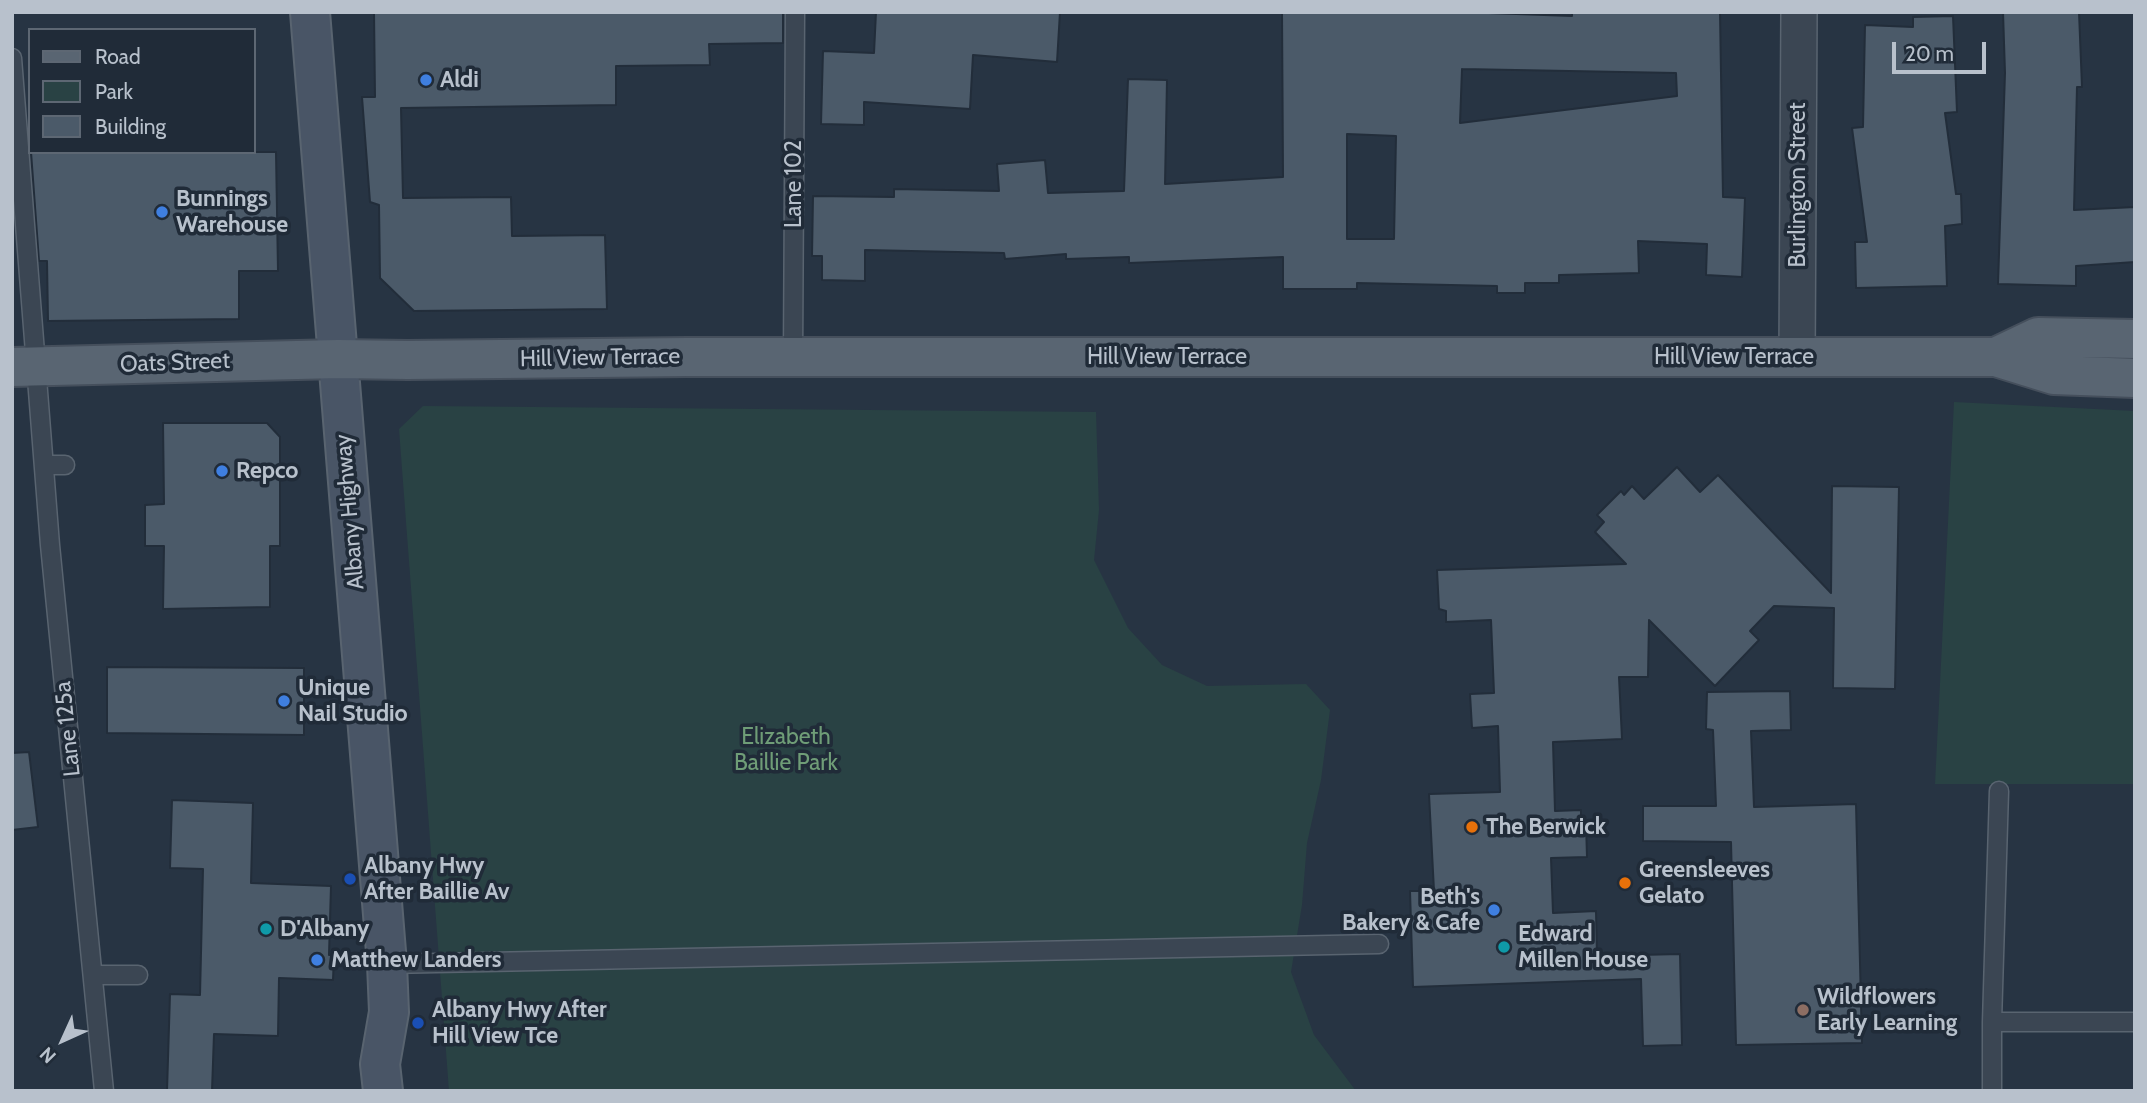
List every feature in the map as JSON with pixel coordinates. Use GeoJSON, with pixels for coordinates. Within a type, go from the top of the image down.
{"type":"FeatureCollection","features":[{"type":"Feature","properties":{"kind":"main road","name":"Albany Highway"},"geometry":{"type":"LineString","coordinates":[[310,12],[387,964],[389,1012],[380,1064],[383,1091]]}},
{"type":"Feature","properties":{"kind":"main road","name":"Hill View Terrace"},"geometry":{"type":"LineString","coordinates":[[1996,357],[2038,337],[2135,339]]}},
{"type":"Feature","properties":{"kind":"main road","name":"Hill View Terrace"},"geometry":{"type":"LineString","coordinates":[[338,359],[1996,357],[2054,374],[2135,378]]}},
{"type":"Feature","properties":{"kind":"main road","name":"Oats Street"},"geometry":{"type":"LineString","coordinates":[[25,367],[338,359]]}},
{"type":"Feature","properties":{"kind":"main road","name":"Albany Highway"},"geometry":{"type":"LineString","coordinates":[[389,1012],[407,1062],[410,1091]]}},
{"type":"Feature","properties":{"kind":"street","name":"Burlington Street"},"geometry":{"type":"LineString","coordinates":[[1797,357],[1799,12]]}},
{"type":"Feature","properties":{"kind":"lane","name":"Lane 102"},"geometry":{"type":"LineString","coordinates":[[793,357],[795,12]]}},
{"type":"Feature","properties":{"kind":"lane","name":"Lane 125a"},"geometry":{"type":"LineString","coordinates":[[12,58],[25,367],[44,465],[104,1091]]}},
{"type":"Feature","properties":{"kind":"lane"},"geometry":{"type":"LineString","coordinates":[[44,465],[65,465]]}},
{"type":"Feature","properties":{"kind":"lane"},"geometry":{"type":"LineString","coordinates":[[1992,1091],[1999,791]]}},
{"type":"Feature","properties":{"kind":"lane"},"geometry":{"type":"LineString","coordinates":[[387,964],[1379,944]]}},
{"type":"Feature","properties":{"kind":"lane"},"geometry":{"type":"LineString","coordinates":[[93,975],[138,975]]}},
{"type":"Feature","properties":{"kind":"lane"},"geometry":{"type":"LineString","coordinates":[[1992,1023],[2135,1022]]}},
{"type":"Feature","properties":{"kind":"green space"},"geometry":{"type":"Polygon","coordinates":[[[1954,402],[2135,411],[2135,784],[1935,784],[1954,402]]]}},
{"type":"Feature","properties":{"kind":"green space","name":"Elizabeth Baillie Park"},"geometry":{"type":"Polygon","coordinates":[[[423,406],[1096,412],[1099,510],[1094,560],[1128,628],[1162,665],[1207,686],[1306,684],[1330,710],[1321,780],[1307,843],[1302,905],[1291,972],[1314,1035],[1356,1091],[449,1091],[399,429],[423,406]]]}},
{"type":"Feature","properties":{"kind":"building"},"geometry":{"type":"Polygon","coordinates":[[[374,12],[783,12],[783,43],[709,44],[710,65],[616,66],[616,105],[401,108],[403,198],[511,197],[512,236],[605,235],[607,309],[414,311],[380,278],[379,205],[370,202],[362,97],[375,97],[374,12]]]}},
{"type":"Feature","properties":{"kind":"building"},"geometry":{"type":"Polygon","coordinates":[[[876,12],[1060,12],[1057,62],[973,55],[970,109],[864,102],[864,125],[821,124],[823,51],[874,53],[876,12]]]}},
{"type":"Feature","properties":{"kind":"building"},"geometry":{"type":"Polygon","coordinates":[[[1282,12],[1461,12],[1572,16],[1572,12],[1720,12],[1723,197],[1745,198],[1742,277],[1706,275],[1707,244],[1638,241],[1639,273],[1559,275],[1559,283],[1525,283],[1525,293],[1497,293],[1497,286],[1357,283],[1357,289],[1283,289],[1283,257],[1129,263],[1129,257],[1066,259],[1066,254],[1005,259],[1004,253],[865,250],[865,281],[822,280],[822,256],[812,256],[813,196],[894,197],[894,189],[999,191],[997,164],[1045,160],[1048,193],[1124,191],[1128,79],[1167,80],[1165,184],[1283,177],[1282,12]],[[1462,69],[1460,123],[1677,96],[1676,73],[1462,69]],[[1347,134],[1347,239],[1394,239],[1396,136],[1347,134]]]}},
{"type":"Feature","properties":{"kind":"building"},"geometry":{"type":"Polygon","coordinates":[[[2003,12],[2079,12],[2082,87],[2077,87],[2074,210],[2135,207],[2135,262],[2076,266],[2076,286],[1998,284],[2005,73],[2003,12]]]}},
{"type":"Feature","properties":{"kind":"building"},"geometry":{"type":"Polygon","coordinates":[[[1953,16],[1957,112],[1945,113],[1956,194],[1961,194],[1962,224],[1945,226],[1947,286],[1856,288],[1855,242],[1867,242],[1852,128],[1863,127],[1865,25],[1913,27],[1913,17],[1953,16]]]}},
{"type":"Feature","properties":{"kind":"building","name":"Bunnings Warehouse"},"geometry":{"type":"Polygon","coordinates":[[[276,152],[278,271],[239,271],[239,319],[48,321],[47,261],[39,261],[31,154],[276,152]]]}},
{"type":"Feature","properties":{"kind":"building","name":"Repco"},"geometry":{"type":"Polygon","coordinates":[[[163,423],[267,423],[280,437],[280,546],[270,546],[270,607],[163,609],[164,546],[145,546],[145,505],[164,504],[163,423]]]}},
{"type":"Feature","properties":{"kind":"building"},"geometry":{"type":"Polygon","coordinates":[[[1677,467],[1700,492],[1718,475],[1831,593],[1832,486],[1899,487],[1895,689],[1833,688],[1834,608],[1774,606],[1750,631],[1759,640],[1715,686],[1649,620],[1648,677],[1619,677],[1622,739],[1553,742],[1555,811],[1581,810],[1581,823],[1586,823],[1587,857],[1551,858],[1553,913],[1596,911],[1597,956],[1680,954],[1682,1045],[1643,1046],[1641,979],[1413,987],[1410,891],[1434,891],[1429,794],[1500,792],[1498,726],[1472,728],[1470,694],[1494,693],[1491,620],[1446,622],[1446,611],[1439,609],[1437,570],[1626,564],[1595,532],[1604,522],[1597,515],[1621,491],[1624,495],[1632,486],[1644,499],[1677,467]]]}},
{"type":"Feature","properties":{"kind":"building"},"geometry":{"type":"Polygon","coordinates":[[[107,667],[304,668],[304,735],[107,733],[107,667]]]}},
{"type":"Feature","properties":{"kind":"building"},"geometry":{"type":"Polygon","coordinates":[[[1790,691],[1791,730],[1751,731],[1754,807],[1856,804],[1862,1043],[1736,1045],[1731,842],[1643,841],[1643,806],[1716,806],[1713,730],[1706,729],[1707,692],[1790,691]]]}},
{"type":"Feature","properties":{"kind":"building"},"geometry":{"type":"Polygon","coordinates":[[[29,752],[38,827],[12,830],[12,753],[29,752]]]}},
{"type":"Feature","properties":{"kind":"building"},"geometry":{"type":"Polygon","coordinates":[[[172,800],[253,803],[251,883],[331,886],[329,955],[334,955],[333,980],[279,978],[278,1036],[214,1034],[212,1091],[167,1091],[170,994],[200,995],[203,869],[170,868],[172,800]]]}},
{"type":"Feature","properties":{"kind":"place","name":"Aldi"},"geometry":{"type":"Point","coordinates":[426,80]}},
{"type":"Feature","properties":{"kind":"place","name":"Bunnings Warehouse"},"geometry":{"type":"Point","coordinates":[162,212]}},
{"type":"Feature","properties":{"kind":"place","name":"Repco"},"geometry":{"type":"Point","coordinates":[222,471]}},
{"type":"Feature","properties":{"kind":"place","name":"Unique Nail Studio"},"geometry":{"type":"Point","coordinates":[284,701]}},
{"type":"Feature","properties":{"kind":"place","name":"The Berwick"},"geometry":{"type":"Point","coordinates":[1472,827]}},
{"type":"Feature","properties":{"kind":"place","name":"Albany Hwy After Baillie Av"},"geometry":{"type":"Point","coordinates":[350,879]}},
{"type":"Feature","properties":{"kind":"place","name":"Greensleeves Gelato"},"geometry":{"type":"Point","coordinates":[1625,883]}},
{"type":"Feature","properties":{"kind":"place","name":"Beth's Bakery & Cafe"},"geometry":{"type":"Point","coordinates":[1494,910]}},
{"type":"Feature","properties":{"kind":"place","name":"D'Albany"},"geometry":{"type":"Point","coordinates":[266,929]}},
{"type":"Feature","properties":{"kind":"place","name":"Edward Millen House"},"geometry":{"type":"Point","coordinates":[1504,947]}},
{"type":"Feature","properties":{"kind":"place","name":"Matthew Landers"},"geometry":{"type":"Point","coordinates":[317,960]}},
{"type":"Feature","properties":{"kind":"place","name":"Wildflowers Early Learning"},"geometry":{"type":"Point","coordinates":[1803,1010]}},
{"type":"Feature","properties":{"kind":"place","name":"Albany Hwy After Hill View Tce"},"geometry":{"type":"Point","coordinates":[418,1023]}}]}
